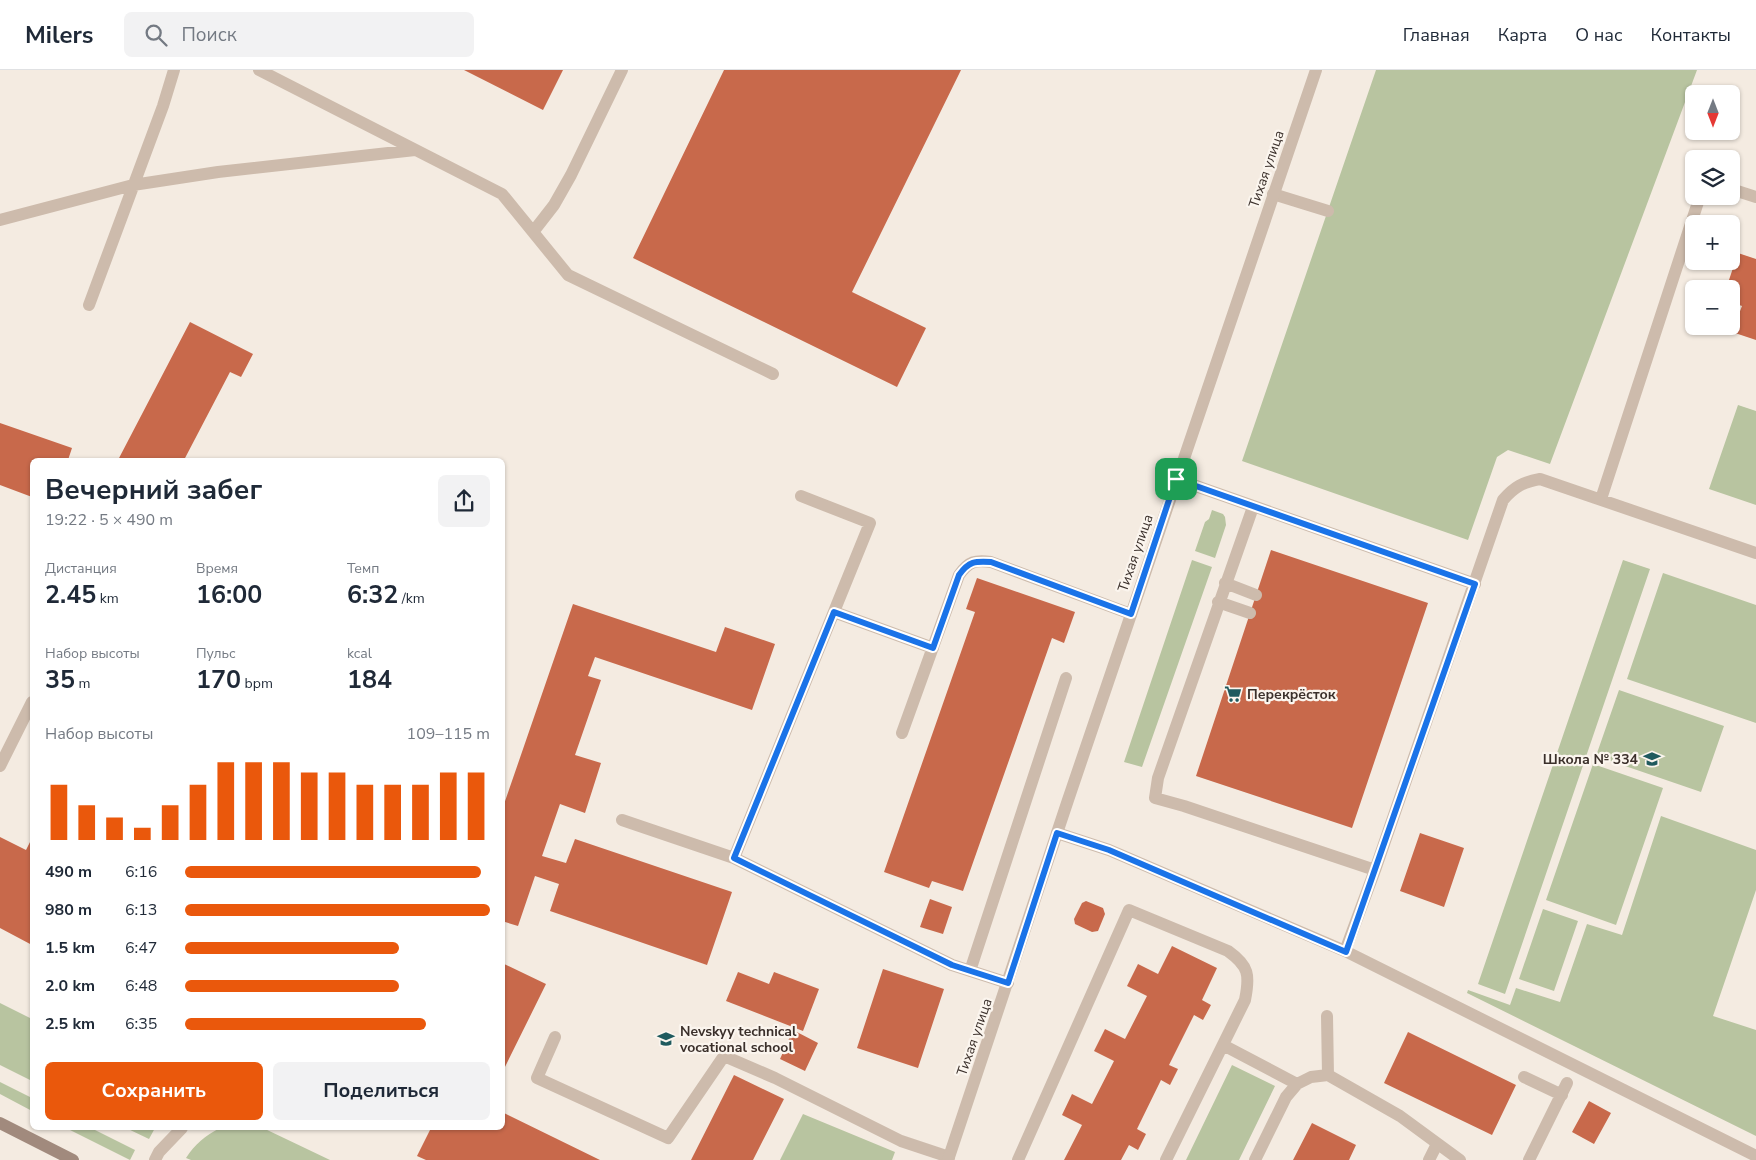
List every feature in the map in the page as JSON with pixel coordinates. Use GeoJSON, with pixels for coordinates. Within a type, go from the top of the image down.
{"type":"FeatureCollection","features":[{"type":"Feature","properties":{"kind":"main road"},"geometry":{"type":"LineString","coordinates":[[0,1123],[73,1160]]}},
{"type":"Feature","properties":{"kind":"street"},"geometry":{"type":"LineString","coordinates":[[89,304],[134,186],[174,70]]}},
{"type":"Feature","properties":{"kind":"street"},"geometry":{"type":"LineString","coordinates":[[259,70],[502,194],[568,275],[773,374]]}},
{"type":"Feature","properties":{"kind":"street"},"geometry":{"type":"LineString","coordinates":[[533,232],[554,204],[571,175],[622,70]]}},
{"type":"Feature","properties":{"kind":"street","name":"Тихая улица"},"geometry":{"type":"LineString","coordinates":[[948,1158],[1176,479],[1316,70]]}},
{"type":"Feature","properties":{"kind":"street"},"geometry":{"type":"LineString","coordinates":[[0,220],[134,186],[218,172],[415,150]]}},
{"type":"Feature","properties":{"kind":"street"},"geometry":{"type":"LineString","coordinates":[[1740,192],[1756,197]]}},
{"type":"Feature","properties":{"kind":"street"},"geometry":{"type":"LineString","coordinates":[[1273,194],[1328,211]]}},
{"type":"Feature","properties":{"kind":"street"},"geometry":{"type":"LineString","coordinates":[[1601,499],[1697,205]]}},
{"type":"Feature","properties":{"kind":"street"},"geometry":{"type":"LineString","coordinates":[[1176,479],[1475,584]]}},
{"type":"Feature","properties":{"kind":"street"},"geometry":{"type":"LineString","coordinates":[[1346,952],[1503,500],[1513,488],[1526,481],[1540,479],[1756,553]]}},
{"type":"Feature","properties":{"kind":"street"},"geometry":{"type":"LineString","coordinates":[[734,858],[870,523],[801,496]]}},
{"type":"Feature","properties":{"kind":"street"},"geometry":{"type":"LineString","coordinates":[[1253,507],[1218,602],[1193,681],[1158,778],[1155,798],[1375,870]]}},
{"type":"Feature","properties":{"kind":"street"},"geometry":{"type":"LineString","coordinates":[[902,733],[959,575],[966,565],[978,561],[991,562],[1131,614]]}},
{"type":"Feature","properties":{"kind":"street"},"geometry":{"type":"LineString","coordinates":[[1225,583],[1256,595]]}},
{"type":"Feature","properties":{"kind":"street"},"geometry":{"type":"LineString","coordinates":[[1218,602],[1250,613]]}},
{"type":"Feature","properties":{"kind":"street"},"geometry":{"type":"LineString","coordinates":[[834,612],[933,648]]}},
{"type":"Feature","properties":{"kind":"street"},"geometry":{"type":"LineString","coordinates":[[970,971],[1066,678]]}},
{"type":"Feature","properties":{"kind":"street"},"geometry":{"type":"LineString","coordinates":[[0,766],[30,706]]}},
{"type":"Feature","properties":{"kind":"street"},"geometry":{"type":"LineString","coordinates":[[622,820],[734,858],[952,965],[1008,983]]}},
{"type":"Feature","properties":{"kind":"street"},"geometry":{"type":"LineString","coordinates":[[1057,833],[1109,850],[1346,952],[1756,1156]]}},
{"type":"Feature","properties":{"kind":"street"},"geometry":{"type":"LineString","coordinates":[[1018,1160],[1129,910],[1228,952],[1240,960],[1248,972],[1245,1000],[1166,1160]]}},
{"type":"Feature","properties":{"kind":"street"},"geometry":{"type":"LineString","coordinates":[[1327,1016],[1328,1075]]}},
{"type":"Feature","properties":{"kind":"street"},"geometry":{"type":"LineString","coordinates":[[555,1037],[537,1078],[668,1138],[724,1056],[775,1078],[901,1141],[948,1158]]}},
{"type":"Feature","properties":{"kind":"street"},"geometry":{"type":"LineString","coordinates":[[1223,1045],[1298,1084]]}},
{"type":"Feature","properties":{"kind":"street"},"geometry":{"type":"LineString","coordinates":[[1255,1160],[1286,1097],[1298,1084],[1311,1077],[1328,1075],[1400,1116],[1460,1160]]}},
{"type":"Feature","properties":{"kind":"street"},"geometry":{"type":"LineString","coordinates":[[1524,1077],[1562,1095]]}},
{"type":"Feature","properties":{"kind":"street"},"geometry":{"type":"LineString","coordinates":[[1529,1160],[1567,1083]]}},
{"type":"Feature","properties":{"kind":"street"},"geometry":{"type":"LineString","coordinates":[[155,1160],[159,1152],[180,1130]]}},
{"type":"Feature","properties":{"kind":"street"},"geometry":{"type":"LineString","coordinates":[[1429,1160],[1438,1144]]}},
{"type":"Feature","properties":{"kind":"green space"},"geometry":{"type":"Polygon","coordinates":[[[1376,70],[1697,70],[1691,85],[1685,85],[1685,102],[1550,464],[1508,450],[1497,457],[1468,540],[1242,461],[1376,70]]]}},
{"type":"Feature","properties":{"kind":"green space"},"geometry":{"type":"Polygon","coordinates":[[[1738,405],[1756,411],[1756,505],[1709,489],[1738,405]]]}},
{"type":"Feature","properties":{"kind":"green space"},"geometry":{"type":"Polygon","coordinates":[[[1212,510],[1223,514],[1226,525],[1215,558],[1195,551],[1205,522],[1209,519],[1212,510]]]}},
{"type":"Feature","properties":{"kind":"green space"},"geometry":{"type":"Polygon","coordinates":[[[1192,560],[1212,567],[1142,767],[1124,762],[1192,560]]]}},
{"type":"Feature","properties":{"kind":"green space"},"geometry":{"type":"Polygon","coordinates":[[[1623,560],[1650,569],[1505,994],[1478,984],[1623,560]]]}},
{"type":"Feature","properties":{"kind":"green space"},"geometry":{"type":"Polygon","coordinates":[[[1663,573],[1756,605],[1756,723],[1627,679],[1663,573]]]}},
{"type":"Feature","properties":{"kind":"green space"},"geometry":{"type":"Polygon","coordinates":[[[1619,690],[1724,726],[1701,792],[1596,756],[1619,690]]]}},
{"type":"Feature","properties":{"kind":"green space"},"geometry":{"type":"Polygon","coordinates":[[[1593,764],[1663,788],[1616,925],[1546,900],[1593,764]]]}},
{"type":"Feature","properties":{"kind":"green space"},"geometry":{"type":"Polygon","coordinates":[[[1661,816],[1756,850],[1756,890],[1713,1016],[1756,1030],[1756,1136],[1467,993],[1468,990],[1510,1005],[1516,988],[1560,1002],[1587,924],[1622,935],[1661,816]]]}},
{"type":"Feature","properties":{"kind":"green space"},"geometry":{"type":"Polygon","coordinates":[[[1543,909],[1578,921],[1554,991],[1519,979],[1543,909]]]}},
{"type":"Feature","properties":{"kind":"green space"},"geometry":{"type":"Polygon","coordinates":[[[0,1003],[30,1018],[30,1080],[0,1065],[0,1003]]]}},
{"type":"Feature","properties":{"kind":"green space"},"geometry":{"type":"Polygon","coordinates":[[[1232,1065],[1275,1086],[1239,1160],[1186,1160],[1232,1065]]]}},
{"type":"Feature","properties":{"kind":"green space"},"geometry":{"type":"Polygon","coordinates":[[[0,1082],[30,1097],[30,1110],[0,1094],[0,1082]]]}},
{"type":"Feature","properties":{"kind":"green space"},"geometry":{"type":"Polygon","coordinates":[[[803,1114],[895,1152],[892,1160],[780,1160],[803,1114]]]}},
{"type":"Feature","properties":{"kind":"green space"},"geometry":{"type":"Polygon","coordinates":[[[70,1130],[95,1130],[135,1150],[130,1160],[70,1130]]]}},
{"type":"Feature","properties":{"kind":"green space"},"geometry":{"type":"Polygon","coordinates":[[[130,1130],[154,1130],[149,1139],[130,1130]]]}},
{"type":"Feature","properties":{"kind":"green space"},"geometry":{"type":"Polygon","coordinates":[[[217,1130],[267,1130],[330,1160],[191,1160],[186,1158],[210,1134],[217,1130]]]}},
{"type":"Feature","properties":{"kind":"building"},"geometry":{"type":"Polygon","coordinates":[[[464,70],[563,70],[543,110],[464,70]]]}},
{"type":"Feature","properties":{"kind":"building"},"geometry":{"type":"Polygon","coordinates":[[[724,70],[961,70],[852,292],[926,328],[897,387],[633,258],[724,70]]]}},
{"type":"Feature","properties":{"kind":"building"},"geometry":{"type":"Polygon","coordinates":[[[1740,254],[1756,259],[1756,340],[1740,335],[1740,311],[1742,306],[1740,305],[1740,280],[1729,280],[1732,270],[1740,270],[1740,254]]]}},
{"type":"Feature","properties":{"kind":"building"},"geometry":{"type":"Polygon","coordinates":[[[190,322],[253,354],[241,377],[230,372],[185,458],[119,458],[190,322]]]}},
{"type":"Feature","properties":{"kind":"building"},"geometry":{"type":"Polygon","coordinates":[[[0,423],[72,448],[69,458],[30,458],[30,496],[0,485],[0,423]]]}},
{"type":"Feature","properties":{"kind":"building"},"geometry":{"type":"Polygon","coordinates":[[[1271,550],[1428,603],[1352,828],[1196,776],[1271,550]]]}},
{"type":"Feature","properties":{"kind":"building"},"geometry":{"type":"Polygon","coordinates":[[[977,578],[1075,612],[1064,643],[1052,638],[963,891],[932,881],[929,888],[884,872],[975,612],[966,609],[977,578]]]}},
{"type":"Feature","properties":{"kind":"building"},"geometry":{"type":"Polygon","coordinates":[[[573,604],[716,652],[725,627],[775,644],[752,710],[595,657],[588,676],[601,680],[575,755],[601,763],[585,813],[560,804],[542,856],[566,863],[575,839],[732,892],[707,965],[550,911],[559,884],[535,876],[518,926],[505,922],[505,801],[573,604]]]}},
{"type":"Feature","properties":{"kind":"building"},"geometry":{"type":"Polygon","coordinates":[[[1420,833],[1464,848],[1444,907],[1400,891],[1420,833]]]}},
{"type":"Feature","properties":{"kind":"building"},"geometry":{"type":"Polygon","coordinates":[[[0,837],[26,850],[30,842],[30,944],[0,928],[0,837]]]}},
{"type":"Feature","properties":{"kind":"building"},"geometry":{"type":"Polygon","coordinates":[[[930,899],[952,907],[943,934],[920,927],[930,899]]]}},
{"type":"Feature","properties":{"kind":"building"},"geometry":{"type":"Polygon","coordinates":[[[1086,901],[1103,908],[1105,914],[1098,931],[1092,932],[1075,924],[1074,919],[1082,903],[1086,901]]]}},
{"type":"Feature","properties":{"kind":"building"},"geometry":{"type":"Polygon","coordinates":[[[1172,946],[1217,968],[1202,1000],[1211,1005],[1203,1020],[1194,1015],[1169,1065],[1178,1069],[1170,1085],[1161,1080],[1137,1129],[1146,1134],[1138,1150],[1129,1145],[1121,1160],[1064,1160],[1082,1125],[1062,1115],[1072,1094],[1092,1104],[1114,1061],[1094,1051],[1105,1029],[1125,1039],[1147,996],[1127,986],[1138,964],[1158,974],[1172,946]]]}},
{"type":"Feature","properties":{"kind":"building"},"geometry":{"type":"Polygon","coordinates":[[[505,964],[546,984],[505,1067],[505,964]]]}},
{"type":"Feature","properties":{"kind":"building"},"geometry":{"type":"Polygon","coordinates":[[[883,969],[944,989],[918,1068],[857,1048],[883,969]]]}},
{"type":"Feature","properties":{"kind":"building"},"geometry":{"type":"Polygon","coordinates":[[[738,972],[769,984],[774,972],[819,989],[803,1031],[726,1001],[738,972]]]}},
{"type":"Feature","properties":{"kind":"building"},"geometry":{"type":"Polygon","coordinates":[[[793,1030],[818,1043],[805,1071],[780,1059],[793,1030]]]}},
{"type":"Feature","properties":{"kind":"building"},"geometry":{"type":"Polygon","coordinates":[[[1408,1032],[1516,1085],[1492,1135],[1384,1083],[1408,1032]]]}},
{"type":"Feature","properties":{"kind":"building","name":"Nevskyy technical vocational school"},"geometry":{"type":"Polygon","coordinates":[[[734,1075],[784,1099],[753,1160],[691,1160],[734,1075]]]}},
{"type":"Feature","properties":{"kind":"building"},"geometry":{"type":"Polygon","coordinates":[[[1589,1101],[1611,1113],[1594,1144],[1572,1132],[1589,1101]]]}},
{"type":"Feature","properties":{"kind":"building"},"geometry":{"type":"Polygon","coordinates":[[[505,1113],[600,1160],[426,1160],[417,1156],[430,1130],[505,1130],[505,1113]]]}},
{"type":"Feature","properties":{"kind":"building"},"geometry":{"type":"Polygon","coordinates":[[[1312,1123],[1356,1145],[1349,1160],[1293,1160],[1312,1123]]]}},
{"type":"Feature","properties":{"kind":"place","name":"Перекрёсток"},"geometry":{"type":"Point","coordinates":[1233,694]}},
{"type":"Feature","properties":{"kind":"place","name":"Школа № 334"},"geometry":{"type":"Point","coordinates":[1652,759]}},
{"type":"Feature","properties":{"kind":"place","name":"Nevskyy technical vocational school"},"geometry":{"type":"Point","coordinates":[666,1039]}},
{"type":"Feature","properties":{"kind":"route"},"geometry":{"type":"LineString","coordinates":[[1176,479],[1475,584],[1346,952],[1109,850],[1057,833],[1008,983],[952,965],[734,858],[834,612],[933,648],[959,575],[966,565],[978,561],[991,562],[1131,614],[1176,479]]}}]}
